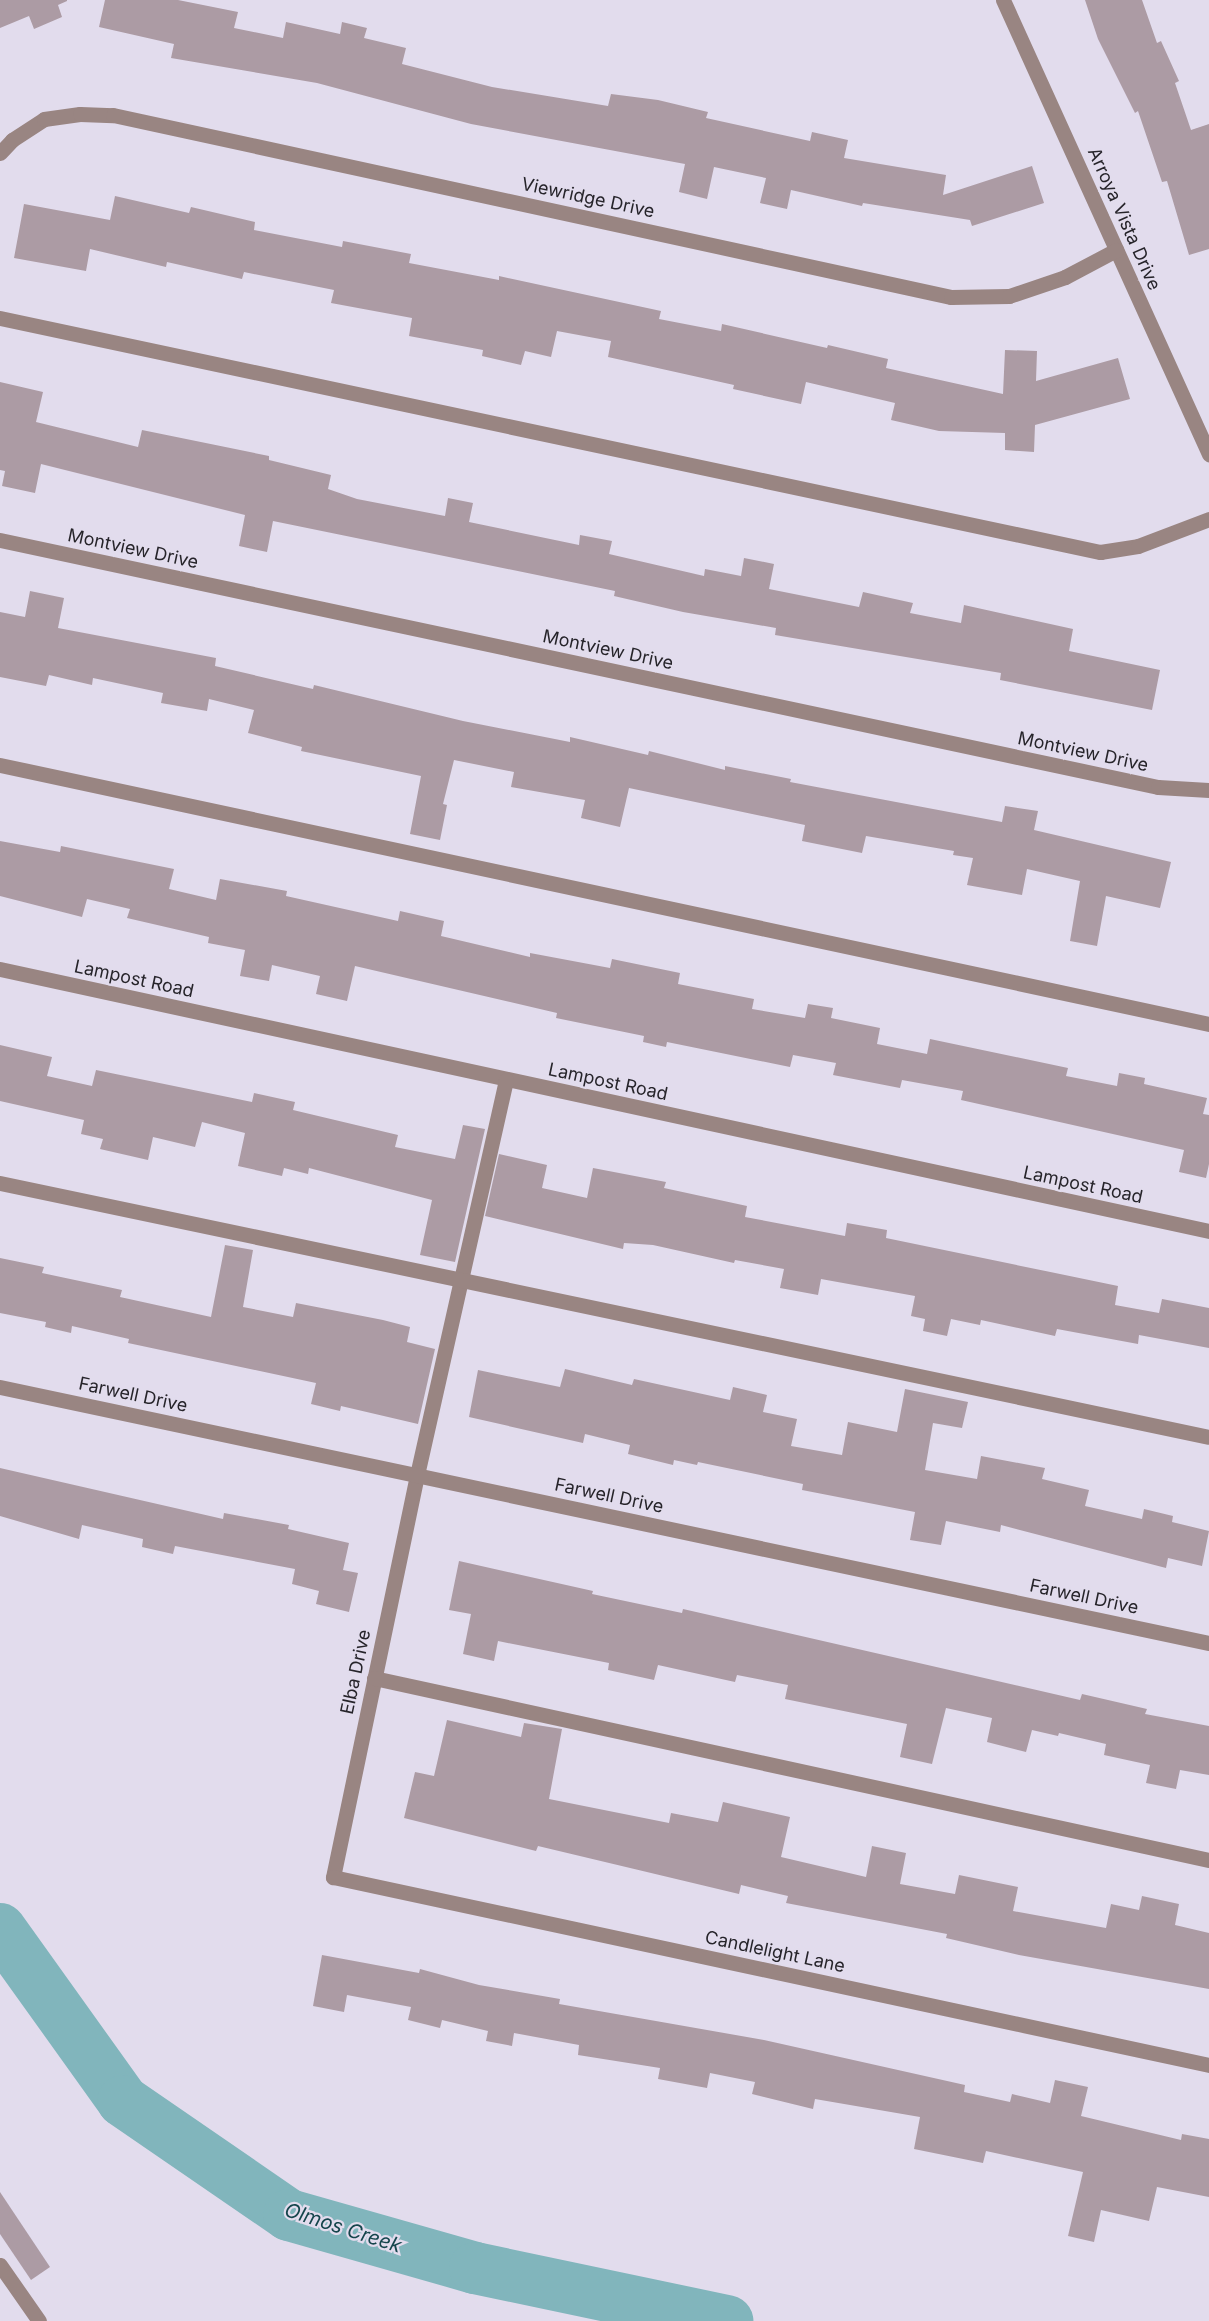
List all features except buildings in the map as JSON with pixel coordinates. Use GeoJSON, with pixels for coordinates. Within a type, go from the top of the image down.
{"type":"FeatureCollection","features":[{"type":"Feature","properties":{"kind":"street","name":"Arroya Vista Drive"},"geometry":{"type":"LineString","coordinates":[[1003,0],[1209,454]]}},
{"type":"Feature","properties":{"kind":"street","name":"Viewridge Drive"},"geometry":{"type":"LineString","coordinates":[[0,153],[12,140],[44,119],[80,114],[113,115],[951,297],[1009,296],[1065,277],[1116,250]]}},
{"type":"Feature","properties":{"kind":"street"},"geometry":{"type":"LineString","coordinates":[[0,318],[1100,552],[1138,546],[1209,519]]}},
{"type":"Feature","properties":{"kind":"street","name":"Montview Drive"},"geometry":{"type":"LineString","coordinates":[[0,540],[1146,785],[1209,790]]}},
{"type":"Feature","properties":{"kind":"street"},"geometry":{"type":"LineString","coordinates":[[0,765],[1209,1024]]}},
{"type":"Feature","properties":{"kind":"street","name":"Lampost Road"},"geometry":{"type":"LineString","coordinates":[[0,969],[1209,1231]]}},
{"type":"Feature","properties":{"kind":"street","name":"Elba Drive"},"geometry":{"type":"LineString","coordinates":[[333,1877],[417,1475],[506,1080]]}},
{"type":"Feature","properties":{"kind":"street"},"geometry":{"type":"LineString","coordinates":[[0,1183],[1209,1437]]}},
{"type":"Feature","properties":{"kind":"street","name":"Farwell Drive"},"geometry":{"type":"LineString","coordinates":[[0,1387],[1209,1643]]}},
{"type":"Feature","properties":{"kind":"street"},"geometry":{"type":"LineString","coordinates":[[374,1678],[1209,1860]]}},
{"type":"Feature","properties":{"kind":"street","name":"Candlelight Lane"},"geometry":{"type":"LineString","coordinates":[[333,1877],[1209,2065]]}},
{"type":"Feature","properties":{"kind":"street"},"geometry":{"type":"LineString","coordinates":[[0,2265],[39,2321]]}},
{"type":"Feature","properties":{"kind":"waterway","name":"Olmos Creek"},"geometry":{"type":"LineString","coordinates":[[0,1929],[123,2101],[289,2215],[475,2268],[727,2321]]}}]}
